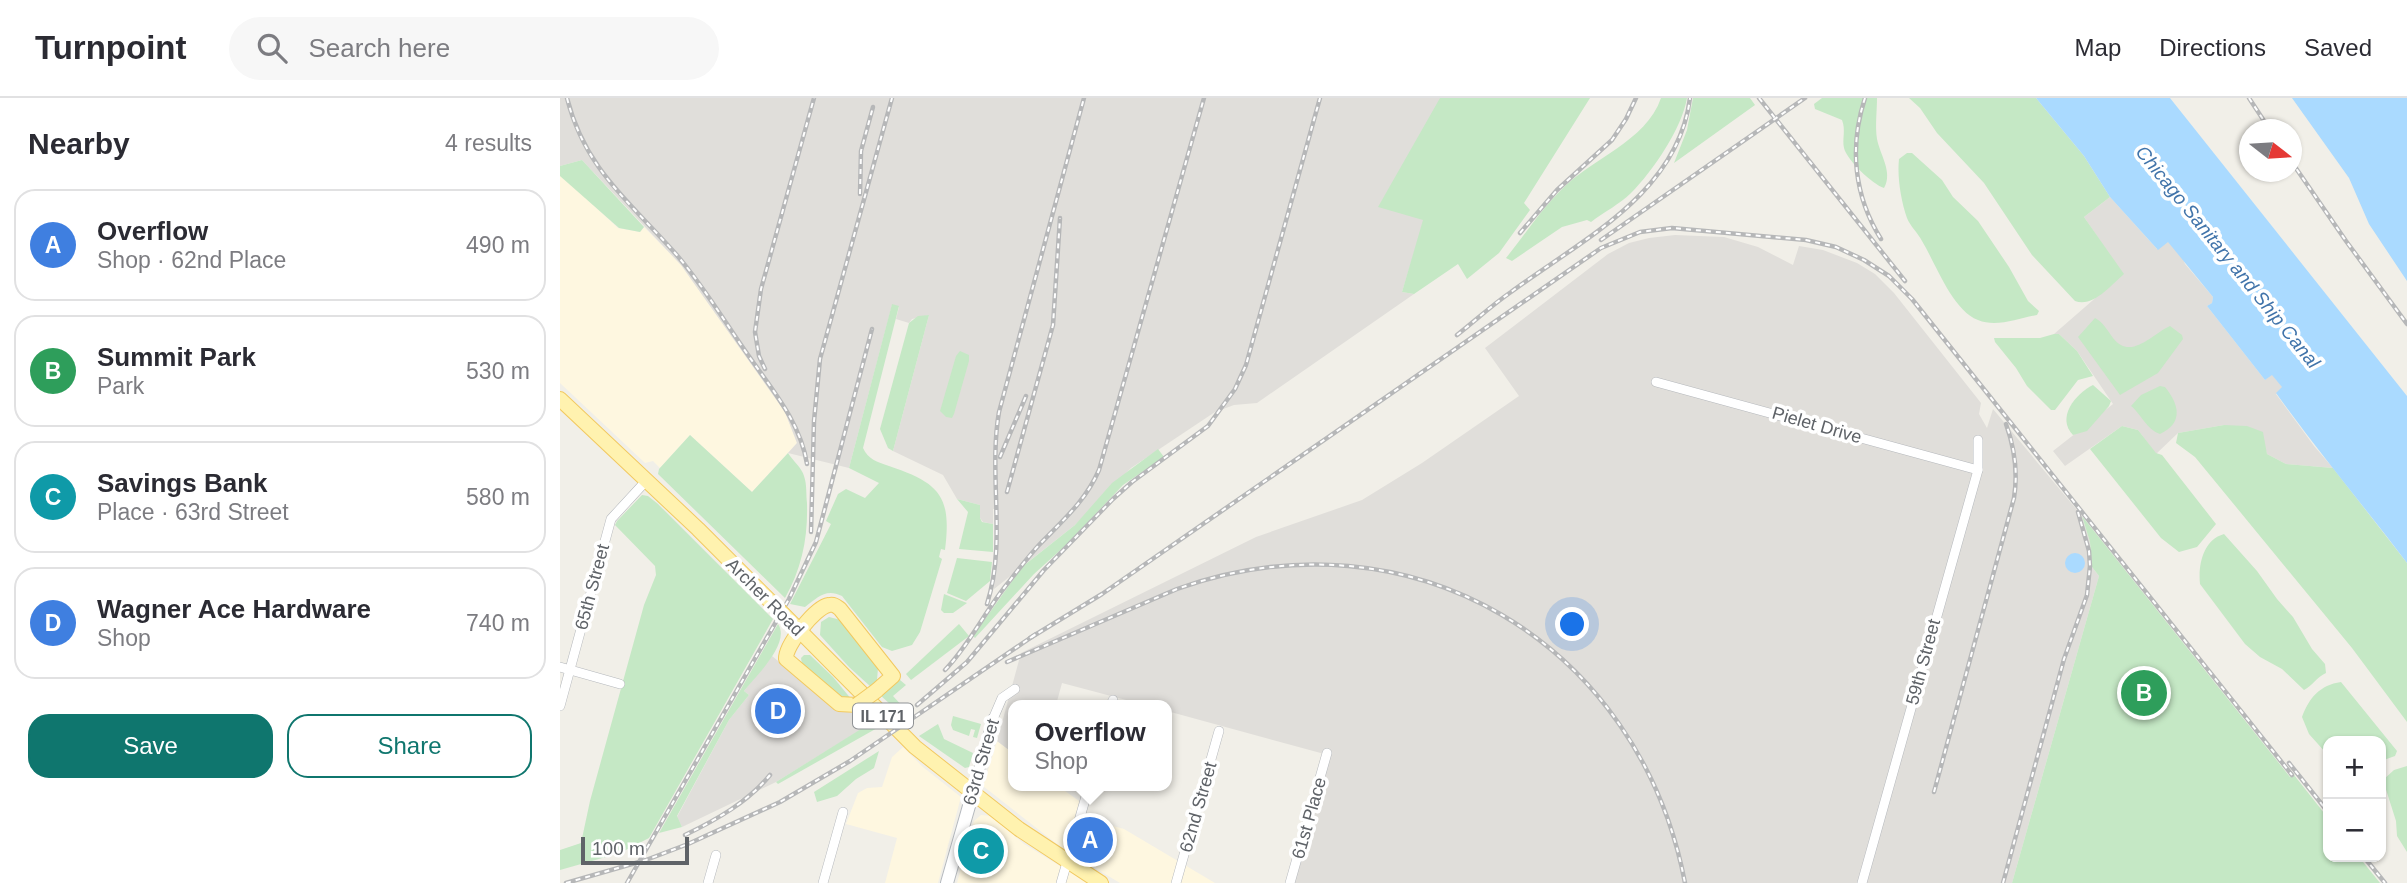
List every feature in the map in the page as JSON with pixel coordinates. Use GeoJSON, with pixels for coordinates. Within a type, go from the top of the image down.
{"type":"FeatureCollection","features":[{"type":"Feature","properties":{"kind":"main road","name":"Archer Road"},"geometry":{"type":"LineString","coordinates":[[562,405],[646,481],[915,747],[972,792]]}},
{"type":"Feature","properties":{"kind":"main road"},"geometry":{"type":"LineString","coordinates":[[832,605],[840,609],[893,676],[857,705],[839,704],[789,663],[785,654],[800,631],[824,607],[832,605]]}},
{"type":"Feature","properties":{"kind":"main road","name":"IL 171"},"geometry":{"type":"LineString","coordinates":[[972,792],[1028,835],[1101,883]]}},
{"type":"Feature","properties":{"kind":"main road","name":"63rd Street"},"geometry":{"type":"LineString","coordinates":[[947,883],[972,792]]}},
{"type":"Feature","properties":{"kind":"street","name":"Pielet Drive"},"geometry":{"type":"LineString","coordinates":[[1656,382],[1978,470]]}},
{"type":"Feature","properties":{"kind":"street","name":"59th Street"},"geometry":{"type":"LineString","coordinates":[[1863,883],[1978,470],[1978,440]]}},
{"type":"Feature","properties":{"kind":"street","name":"65th Street"},"geometry":{"type":"LineString","coordinates":[[560,706],[565,669],[611,519],[646,481]]}},
{"type":"Feature","properties":{"kind":"street"},"geometry":{"type":"LineString","coordinates":[[565,669],[620,684]]}},
{"type":"Feature","properties":{"kind":"street","name":"63rd Street"},"geometry":{"type":"LineString","coordinates":[[972,792],[993,719],[1002,698],[1015,688]]}},
{"type":"Feature","properties":{"kind":"street","name":"62nd Street"},"geometry":{"type":"LineString","coordinates":[[1176,883],[1219,731]]}},
{"type":"Feature","properties":{"kind":"street","name":"61st Place"},"geometry":{"type":"LineString","coordinates":[[1290,883],[1327,753]]}},
{"type":"Feature","properties":{"kind":"street"},"geometry":{"type":"LineString","coordinates":[[1061,883],[1088,791]]}},
{"type":"Feature","properties":{"kind":"street"},"geometry":{"type":"LineString","coordinates":[[823,883],[843,812]]}},
{"type":"Feature","properties":{"kind":"street"},"geometry":{"type":"LineString","coordinates":[[708,883],[716,855]]}},
{"type":"Feature","properties":{"kind":"shaded area"},"geometry":{"type":"Polygon","coordinates":[[[560,98],[1462,98],[1402,292],[1414,294],[1257,403],[1234,405],[1215,412],[1131,468],[1075,525],[994,589],[998,509],[993,509],[993,524],[983,522],[980,518],[980,505],[957,499],[943,475],[893,451],[929,315],[912,319],[909,323],[896,319],[899,307],[892,305],[849,468],[788,453],[797,443],[785,412],[681,265],[582,160],[560,166],[560,98]]]}},
{"type":"Feature","properties":{"kind":"shaded area"},"geometry":{"type":"Polygon","coordinates":[[[560,174],[618,228],[640,232],[644,227],[681,265],[785,412],[797,443],[752,492],[690,435],[660,468],[653,461],[645,463],[560,383],[560,174]]]}},
{"type":"Feature","properties":{"kind":"shaded area"},"geometry":{"type":"Polygon","coordinates":[[[2110,197],[2157,249],[2168,241],[2183,259],[2213,297],[2212,303],[2207,306],[2265,380],[2272,374],[2283,387],[2276,394],[2333,468],[2286,464],[2267,454],[2264,443],[2224,425],[2178,433],[2156,454],[2138,430],[2122,426],[2065,466],[2053,451],[2113,404],[2077,351],[2059,334],[2054,334],[2123,274],[2084,217],[2110,197]]]}},
{"type":"Feature","properties":{"kind":"shaded area"},"geometry":{"type":"Polygon","coordinates":[[[1675,235],[1724,237],[1758,247],[1793,265],[1799,246],[1823,250],[1857,263],[1875,274],[1894,293],[1981,403],[1979,414],[1987,428],[1993,409],[2082,516],[2090,542],[2092,567],[2099,576],[2012,883],[1293,883],[1328,755],[1172,712],[1172,700],[1126,700],[1062,683],[1057,700],[1008,700],[1021,653],[1256,537],[1362,500],[1422,463],[1519,396],[1485,348],[1608,254],[1629,243],[1675,235]]]}},
{"type":"Feature","properties":{"kind":"shaded area"},"geometry":{"type":"Polygon","coordinates":[[[772,656],[840,711],[853,713],[862,729],[776,782],[682,827],[677,817],[729,720],[749,695],[744,691],[772,656]]]}},
{"type":"Feature","properties":{"kind":"shaded area"},"geometry":{"type":"Polygon","coordinates":[[[1008,701],[1008,749],[997,741],[1008,701]]]}},
{"type":"Feature","properties":{"kind":"shaded area"},"geometry":{"type":"Polygon","coordinates":[[[997,741],[1008,749],[1008,791],[1065,791],[1082,803],[1078,816],[1124,829],[1215,883],[1120,883],[1062,848],[983,786],[997,741]]]}},
{"type":"Feature","properties":{"kind":"shaded area"},"geometry":{"type":"Polygon","coordinates":[[[903,747],[961,797],[938,883],[885,883],[897,838],[846,824],[858,793],[867,788],[882,787],[892,757],[903,747]]]}},
{"type":"Feature","properties":{"kind":"shaded area"},"geometry":{"type":"Polygon","coordinates":[[[981,815],[992,816],[1024,844],[1088,883],[957,883],[974,821],[981,815]]]}},
{"type":"Feature","properties":{"kind":"green space"},"geometry":{"type":"Polygon","coordinates":[[[1440,98],[1590,98],[1524,203],[1530,210],[1499,253],[1467,279],[1458,264],[1414,294],[1402,292],[1423,220],[1378,207],[1440,98]]]}},
{"type":"Feature","properties":{"kind":"green space"},"geometry":{"type":"Polygon","coordinates":[[[1661,98],[1687,98],[1679,122],[1665,148],[1631,193],[1591,222],[1587,220],[1562,227],[1512,261],[1506,258],[1560,191],[1631,138],[1654,113],[1661,98]]]}},
{"type":"Feature","properties":{"kind":"green space"},"geometry":{"type":"Polygon","coordinates":[[[1693,98],[1750,98],[1755,105],[1674,163],[1687,130],[1693,98]]]}},
{"type":"Feature","properties":{"kind":"green space"},"geometry":{"type":"Polygon","coordinates":[[[1822,98],[1877,98],[1877,139],[1887,176],[1884,188],[1861,171],[1846,153],[1842,120],[1815,109],[1814,104],[1822,98]]]}},
{"type":"Feature","properties":{"kind":"green space"},"geometry":{"type":"Polygon","coordinates":[[[1909,98],[2036,98],[2084,156],[2110,197],[2084,217],[2124,274],[2095,298],[2075,301],[2032,255],[1984,183],[1937,133],[1920,108],[1909,98]]]}},
{"type":"Feature","properties":{"kind":"green space"},"geometry":{"type":"Polygon","coordinates":[[[1912,153],[1942,180],[1953,197],[1978,221],[2028,301],[2039,311],[2037,315],[1993,323],[1978,320],[1960,307],[1907,218],[1900,189],[1899,159],[1912,153]]]}},
{"type":"Feature","properties":{"kind":"green space"},"geometry":{"type":"Polygon","coordinates":[[[582,160],[644,227],[640,232],[619,228],[560,176],[560,166],[582,160]]]}},
{"type":"Feature","properties":{"kind":"green space"},"geometry":{"type":"Polygon","coordinates":[[[892,304],[899,306],[863,448],[873,460],[906,472],[931,486],[944,504],[947,531],[945,550],[941,549],[939,557],[942,559],[920,632],[912,645],[892,651],[882,647],[842,596],[827,593],[805,607],[790,604],[831,524],[826,521],[838,494],[846,489],[865,498],[879,483],[849,468],[892,304]]]}},
{"type":"Feature","properties":{"kind":"green space"},"geometry":{"type":"Polygon","coordinates":[[[929,315],[893,451],[888,448],[880,429],[909,323],[918,316],[929,315]]]}},
{"type":"Feature","properties":{"kind":"green space"},"geometry":{"type":"Polygon","coordinates":[[[2095,318],[2113,338],[2127,347],[2142,344],[2170,326],[2182,335],[2183,339],[2158,373],[2120,395],[2078,337],[2095,318]]]}},
{"type":"Feature","properties":{"kind":"green space"},"geometry":{"type":"Polygon","coordinates":[[[2059,334],[2077,351],[2093,376],[2078,380],[2055,410],[2051,410],[2027,386],[1994,338],[2040,338],[2059,334]]]}},
{"type":"Feature","properties":{"kind":"green space"},"geometry":{"type":"Polygon","coordinates":[[[960,351],[969,355],[969,361],[952,418],[946,417],[940,411],[956,356],[960,351]]]}},
{"type":"Feature","properties":{"kind":"green space"},"geometry":{"type":"Polygon","coordinates":[[[2093,385],[2111,401],[2109,406],[2087,431],[2073,435],[2066,421],[2067,414],[2074,400],[2093,385]]]}},
{"type":"Feature","properties":{"kind":"green space"},"geometry":{"type":"Polygon","coordinates":[[[2160,386],[2170,393],[2177,413],[2173,424],[2160,434],[2151,429],[2131,406],[2141,395],[2160,386]]]}},
{"type":"Feature","properties":{"kind":"green space"},"geometry":{"type":"Polygon","coordinates":[[[2224,425],[2247,426],[2263,432],[2267,454],[2286,464],[2333,468],[2407,563],[2407,722],[2352,648],[2195,457],[2176,443],[2178,433],[2224,425]]]}},
{"type":"Feature","properties":{"kind":"green space"},"geometry":{"type":"Polygon","coordinates":[[[2122,426],[2138,430],[2156,453],[2162,455],[2216,524],[2197,547],[2179,552],[2161,538],[2090,449],[2122,426]]]}},
{"type":"Feature","properties":{"kind":"green space"},"geometry":{"type":"Polygon","coordinates":[[[690,435],[752,492],[788,453],[801,470],[806,482],[805,541],[800,564],[785,598],[658,474],[659,469],[690,435]]]}},
{"type":"Feature","properties":{"kind":"green space"},"geometry":{"type":"Polygon","coordinates":[[[1158,449],[1164,457],[1123,485],[975,638],[973,636],[1022,567],[1075,525],[1112,483],[1158,449]]]}},
{"type":"Feature","properties":{"kind":"green space"},"geometry":{"type":"Polygon","coordinates":[[[642,495],[658,504],[773,619],[649,838],[620,853],[560,870],[560,850],[581,843],[644,605],[656,575],[655,566],[615,525],[642,495]]]}},
{"type":"Feature","properties":{"kind":"green space"},"geometry":{"type":"Polygon","coordinates":[[[957,499],[980,505],[982,522],[993,524],[993,552],[959,549],[968,512],[957,499]]]}},
{"type":"Feature","properties":{"kind":"green space"},"geometry":{"type":"Polygon","coordinates":[[[2082,516],[2290,777],[2294,775],[2323,812],[2323,862],[2363,862],[2380,883],[2012,883],[2099,576],[2092,567],[2090,542],[2082,516]]]}},
{"type":"Feature","properties":{"kind":"green space"},"geometry":{"type":"Polygon","coordinates":[[[2224,534],[2293,617],[2312,649],[2325,664],[2326,673],[2304,690],[2282,669],[2260,657],[2245,644],[2200,584],[2203,554],[2211,542],[2224,534]]]}},
{"type":"Feature","properties":{"kind":"green space"},"geometry":{"type":"Polygon","coordinates":[[[957,558],[992,562],[990,581],[966,601],[947,593],[957,558]]]}},
{"type":"Feature","properties":{"kind":"green space"},"geometry":{"type":"Polygon","coordinates":[[[944,594],[967,603],[953,613],[944,613],[941,610],[944,594]]]}},
{"type":"Feature","properties":{"kind":"green space"},"geometry":{"type":"Polygon","coordinates":[[[829,617],[841,620],[878,668],[877,680],[871,687],[820,635],[821,622],[829,617]]]}},
{"type":"Feature","properties":{"kind":"green space"},"geometry":{"type":"Polygon","coordinates":[[[778,624],[781,632],[776,650],[744,691],[749,695],[729,720],[677,816],[682,827],[659,833],[778,624]]]}},
{"type":"Feature","properties":{"kind":"green space"},"geometry":{"type":"Polygon","coordinates":[[[959,624],[969,636],[911,680],[906,674],[959,624]]]}},
{"type":"Feature","properties":{"kind":"green space"},"geometry":{"type":"Polygon","coordinates":[[[810,655],[852,700],[843,699],[802,664],[801,658],[810,655]]]}},
{"type":"Feature","properties":{"kind":"green space"},"geometry":{"type":"Polygon","coordinates":[[[900,680],[906,685],[893,696],[905,709],[900,713],[880,695],[900,680]]]}},
{"type":"Feature","properties":{"kind":"green space"},"geometry":{"type":"Polygon","coordinates":[[[2341,682],[2385,736],[2323,736],[2323,750],[2309,734],[2302,717],[2316,694],[2341,682]]]}},
{"type":"Feature","properties":{"kind":"green space"},"geometry":{"type":"Polygon","coordinates":[[[861,710],[879,727],[778,784],[776,782],[861,729],[854,714],[861,710]]]}},
{"type":"Feature","properties":{"kind":"green space"},"geometry":{"type":"Polygon","coordinates":[[[953,716],[981,724],[977,738],[973,737],[975,730],[971,729],[969,736],[953,730],[953,716]]]}},
{"type":"Feature","properties":{"kind":"green space"},"geometry":{"type":"Polygon","coordinates":[[[938,724],[944,739],[973,753],[969,767],[965,768],[919,736],[938,724]]]}},
{"type":"Feature","properties":{"kind":"green space"},"geometry":{"type":"Polygon","coordinates":[[[2386,737],[2397,751],[2395,756],[2386,759],[2386,737]]]}},
{"type":"Feature","properties":{"kind":"green space"},"geometry":{"type":"Polygon","coordinates":[[[879,751],[874,768],[837,796],[817,802],[814,792],[879,751]]]}},
{"type":"Feature","properties":{"kind":"green space"},"geometry":{"type":"Polygon","coordinates":[[[2407,766],[2407,852],[2397,836],[2396,821],[2386,789],[2386,777],[2394,770],[2407,766]]]}},
{"type":"Feature","properties":{"kind":"water","name":"Chicago Sanitary and Ship Canal"},"geometry":{"type":"Polygon","coordinates":[[[2036,98],[2170,98],[2407,396],[2407,563],[2276,393],[2282,387],[2272,375],[2265,380],[2207,306],[2212,303],[2213,297],[2168,242],[2158,250],[2110,197],[2084,156],[2036,98]]]}},
{"type":"Feature","properties":{"kind":"water"},"geometry":{"type":"Polygon","coordinates":[[[2292,98],[2407,98],[2407,281],[2369,224],[2349,178],[2292,98]]]}},
{"type":"Feature","properties":{"kind":"water"},"geometry":{"type":"Polygon","coordinates":[[[2075,553],[2082,556],[2085,563],[2082,570],[2075,573],[2068,570],[2065,563],[2068,556],[2075,553]]]}},
{"type":"Feature","properties":{"kind":"railway"},"geometry":{"type":"LineString","coordinates":[[567,98],[575,123],[597,165],[625,200],[686,266],[778,398],[799,436],[807,464]]}},
{"type":"Feature","properties":{"kind":"railway"},"geometry":{"type":"LineString","coordinates":[[765,369],[759,356],[755,332],[761,289],[814,98]]}},
{"type":"Feature","properties":{"kind":"railway"},"geometry":{"type":"LineString","coordinates":[[811,532],[814,421],[820,359],[892,98]]}},
{"type":"Feature","properties":{"kind":"railway"},"geometry":{"type":"LineString","coordinates":[[987,604],[996,557],[995,460],[999,412],[1084,98]]}},
{"type":"Feature","properties":{"kind":"railway"},"geometry":{"type":"LineString","coordinates":[[945,670],[1023,564],[1080,501],[1099,470],[1204,98]]}},
{"type":"Feature","properties":{"kind":"railway"},"geometry":{"type":"LineString","coordinates":[[917,705],[967,662],[1044,570],[1113,499],[1208,426],[1235,389],[1246,365],[1320,98]]}},
{"type":"Feature","properties":{"kind":"railway"},"geometry":{"type":"LineString","coordinates":[[1520,233],[1557,190],[1612,140],[1636,98]]}},
{"type":"Feature","properties":{"kind":"railway"},"geometry":{"type":"LineString","coordinates":[[1457,335],[1504,297],[1595,233],[1647,188],[1667,162],[1682,132],[1690,98]]}},
{"type":"Feature","properties":{"kind":"railway"},"geometry":{"type":"LineString","coordinates":[[1759,98],[1905,281]]}},
{"type":"Feature","properties":{"kind":"railway"},"geometry":{"type":"LineString","coordinates":[[1601,240],[1805,98]]}},
{"type":"Feature","properties":{"kind":"railway"},"geometry":{"type":"LineString","coordinates":[[1865,98],[1857,135],[1857,171],[1865,206],[1881,239]]}},
{"type":"Feature","properties":{"kind":"railway"},"geometry":{"type":"LineString","coordinates":[[2249,98],[2263,119]]}},
{"type":"Feature","properties":{"kind":"railway"},"geometry":{"type":"LineString","coordinates":[[860,194],[861,151],[873,107]]}},
{"type":"Feature","properties":{"kind":"railway"},"geometry":{"type":"LineString","coordinates":[[2302,177],[2407,324]]}},
{"type":"Feature","properties":{"kind":"railway"},"geometry":{"type":"LineString","coordinates":[[1007,492],[1053,325],[1060,218]]}},
{"type":"Feature","properties":{"kind":"railway"},"geometry":{"type":"LineString","coordinates":[[1030,638],[1102,594],[1601,248],[1640,232],[1672,228],[1806,240],[1836,247],[1864,260],[1889,276],[1912,299],[2292,775]]}},
{"type":"Feature","properties":{"kind":"railway"},"geometry":{"type":"LineString","coordinates":[[627,883],[789,599],[816,542],[872,329]]}},
{"type":"Feature","properties":{"kind":"railway"},"geometry":{"type":"LineString","coordinates":[[1000,457],[1026,396]]}},
{"type":"Feature","properties":{"kind":"railway"},"geometry":{"type":"LineString","coordinates":[[1934,792],[2014,498],[2015,461],[2006,424]]}},
{"type":"Feature","properties":{"kind":"railway"},"geometry":{"type":"LineString","coordinates":[[2003,883],[2064,659],[2087,595],[2089,551],[2078,512]]}},
{"type":"Feature","properties":{"kind":"railway"},"geometry":{"type":"LineString","coordinates":[[1007,662],[1177,589],[1264,568],[1348,566],[1428,582],[1501,614],[1565,662],[1619,724],[1660,798],[1685,883]]}},
{"type":"Feature","properties":{"kind":"railway"},"geometry":{"type":"LineString","coordinates":[[566,883],[646,860],[780,802],[850,761],[1036,634]]}},
{"type":"Feature","properties":{"kind":"railway"},"geometry":{"type":"LineString","coordinates":[[2289,763],[2323,806]]}},
{"type":"Feature","properties":{"kind":"railway"},"geometry":{"type":"LineString","coordinates":[[685,835],[731,810],[752,794],[770,775]]}},
{"type":"Feature","properties":{"kind":"railway"},"geometry":{"type":"LineString","coordinates":[[2368,862],[2385,883]]}},
{"type":"Feature","properties":{"kind":"place","name":"Summit Park"},"geometry":{"type":"Point","coordinates":[2144,693]}},
{"type":"Feature","properties":{"kind":"place","name":"Wagner Ace Hardware"},"geometry":{"type":"Point","coordinates":[778,711]}},
{"type":"Feature","properties":{"kind":"place","name":"Overflow"},"geometry":{"type":"Point","coordinates":[1090,840]}},
{"type":"Feature","properties":{"kind":"place","name":"Savings Bank"},"geometry":{"type":"Point","coordinates":[981,851]}}]}
